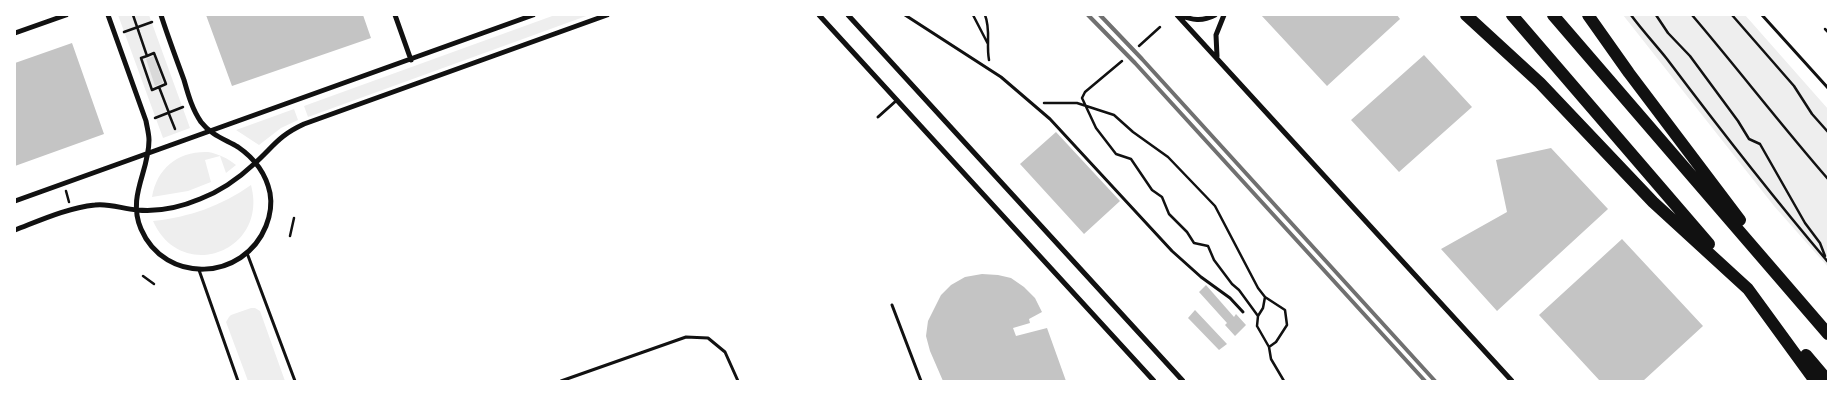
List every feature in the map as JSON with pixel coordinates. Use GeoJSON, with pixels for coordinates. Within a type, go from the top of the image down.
{"type":"FeatureCollection","features":[{"type":"Feature","properties":{"kind":"highway"},"geometry":{"type":"LineString","coordinates":[[1466,15],[1540,83],[1653,202],[1748,290],[1815,381]]}},
{"type":"Feature","properties":{"kind":"highway"},"geometry":{"type":"LineString","coordinates":[[1512,15],[1828,381]]}},
{"type":"Feature","properties":{"kind":"highway"},"geometry":{"type":"LineString","coordinates":[[1553,15],[1828,334]]}},
{"type":"Feature","properties":{"kind":"highway"},"geometry":{"type":"LineString","coordinates":[[1588,15],[1629,73],[1813,316],[1828,329]]}},
{"type":"Feature","properties":{"kind":"street"},"geometry":{"type":"LineString","coordinates":[[15,33],[66,15]]}},
{"type":"Feature","properties":{"kind":"street"},"geometry":{"type":"LineString","coordinates":[[108,15],[146,121],[149,139],[147,155],[136,193],[136,210],[141,229],[151,245],[178,266],[198,270],[217,268],[233,262],[247,253],[263,234],[269,220],[271,204],[266,180],[256,162],[239,148],[210,132],[197,116],[161,15]]}},
{"type":"Feature","properties":{"kind":"street"},"geometry":{"type":"LineString","coordinates":[[395,15],[411,60]]}},
{"type":"Feature","properties":{"kind":"street"},"geometry":{"type":"LineString","coordinates":[[15,201],[533,15]]}},
{"type":"Feature","properties":{"kind":"street"},"geometry":{"type":"LineString","coordinates":[[15,230],[72,209],[97,204],[136,210],[170,208],[201,199],[233,182],[256,162],[277,139],[304,124],[607,15]]}},
{"type":"Feature","properties":{"kind":"street"},"geometry":{"type":"LineString","coordinates":[[820,15],[1154,381]]}},
{"type":"Feature","properties":{"kind":"street"},"geometry":{"type":"LineString","coordinates":[[1178,15],[1192,20],[1204,20],[1215,15]]}},
{"type":"Feature","properties":{"kind":"street"},"geometry":{"type":"LineString","coordinates":[[1178,15],[1512,381]]}},
{"type":"Feature","properties":{"kind":"street"},"geometry":{"type":"LineString","coordinates":[[1217,57],[1216,35],[1224,15]]}},
{"type":"Feature","properties":{"kind":"street"},"geometry":{"type":"LineString","coordinates":[[850,16],[1183,381]]}},
{"type":"Feature","properties":{"kind":"lane"},"geometry":{"type":"LineString","coordinates":[[905,15],[992,71],[1050,120],[1172,251],[1200,277],[1230,298],[1244,312]]}},
{"type":"Feature","properties":{"kind":"lane"},"geometry":{"type":"LineString","coordinates":[[1762,15],[1828,88]]}},
{"type":"Feature","properties":{"kind":"lane"},"geometry":{"type":"LineString","coordinates":[[878,117],[897,100]]}},
{"type":"Feature","properties":{"kind":"lane"},"geometry":{"type":"LineString","coordinates":[[247,253],[295,381]]}},
{"type":"Feature","properties":{"kind":"lane"},"geometry":{"type":"LineString","coordinates":[[198,270],[238,381]]}},
{"type":"Feature","properties":{"kind":"lane"},"geometry":{"type":"LineString","coordinates":[[892,305],[921,381]]}},
{"type":"Feature","properties":{"kind":"lane"},"geometry":{"type":"LineString","coordinates":[[561,381],[686,337],[708,338],[726,352],[738,381]]}},
{"type":"Feature","properties":{"kind":"path"},"geometry":{"type":"LineString","coordinates":[[133,15],[147,56]]}},
{"type":"Feature","properties":{"kind":"path"},"geometry":{"type":"LineString","coordinates":[[973,15],[988,45]]}},
{"type":"Feature","properties":{"kind":"path"},"geometry":{"type":"LineString","coordinates":[[985,15],[989,25],[988,53],[992,71]]}},
{"type":"Feature","properties":{"kind":"path"},"geometry":{"type":"LineString","coordinates":[[1631,15],[1721,132],[1737,149],[1827,261]]}},
{"type":"Feature","properties":{"kind":"path"},"geometry":{"type":"LineString","coordinates":[[1656,15],[1668,33],[1690,56],[1749,139],[1760,144],[1804,223],[1820,243],[1827,261]]}},
{"type":"Feature","properties":{"kind":"path"},"geometry":{"type":"LineString","coordinates":[[1692,15],[1725,53],[1781,125],[1828,179]]}},
{"type":"Feature","properties":{"kind":"path"},"geometry":{"type":"LineString","coordinates":[[1732,15],[1794,86],[1812,114],[1828,132]]}},
{"type":"Feature","properties":{"kind":"path"},"geometry":{"type":"LineString","coordinates":[[124,32],[152,22]]}},
{"type":"Feature","properties":{"kind":"path"},"geometry":{"type":"LineString","coordinates":[[1139,46],[1160,27]]}},
{"type":"Feature","properties":{"kind":"path"},"geometry":{"type":"LineString","coordinates":[[154,53],[166,84],[159,87],[152,90],[141,58],[154,53]]}},
{"type":"Feature","properties":{"kind":"path"},"geometry":{"type":"LineString","coordinates":[[1122,61],[1085,92],[1082,98],[1096,128],[1116,154],[1131,159],[1152,190],[1162,197],[1169,214],[1187,232],[1194,243],[1208,246],[1214,260],[1258,316]]}},
{"type":"Feature","properties":{"kind":"path"},"geometry":{"type":"LineString","coordinates":[[159,87],[175,129]]}},
{"type":"Feature","properties":{"kind":"path"},"geometry":{"type":"LineString","coordinates":[[1032,105],[1054,102],[1085,105],[1114,115],[1133,132],[1168,157],[1215,206],[1258,288],[1265,297],[1285,310],[1287,325],[1276,342],[1269,347]]}},
{"type":"Feature","properties":{"kind":"path"},"geometry":{"type":"LineString","coordinates":[[155,118],[183,107]]}},
{"type":"Feature","properties":{"kind":"path"},"geometry":{"type":"LineString","coordinates":[[66,191],[69,202]]}},
{"type":"Feature","properties":{"kind":"path"},"geometry":{"type":"LineString","coordinates":[[290,236],[294,218]]}},
{"type":"Feature","properties":{"kind":"path"},"geometry":{"type":"LineString","coordinates":[[143,276],[154,284]]}},
{"type":"Feature","properties":{"kind":"path"},"geometry":{"type":"LineString","coordinates":[[1265,297],[1263,308],[1258,316],[1258,326],[1269,347],[1271,358],[1284,381]]}},
{"type":"Feature","properties":{"kind":"shaded area"},"geometry":{"type":"Polygon","coordinates":[[[118,15],[149,15],[190,128],[163,138],[118,15]]]}},
{"type":"Feature","properties":{"kind":"shaded area"},"geometry":{"type":"Polygon","coordinates":[[[555,15],[589,15],[308,117],[304,106],[555,15]]]}},
{"type":"Feature","properties":{"kind":"shaded area"},"geometry":{"type":"Polygon","coordinates":[[[1623,15],[1745,15],[1828,109],[1828,267],[1774,206],[1623,15]]]}},
{"type":"Feature","properties":{"kind":"shaded area"},"geometry":{"type":"Polygon","coordinates":[[[154,56],[163,83],[155,86],[146,59],[154,56]]]}},
{"type":"Feature","properties":{"kind":"shaded area"},"geometry":{"type":"Polygon","coordinates":[[[294,109],[298,120],[281,128],[259,145],[236,130],[294,109]]]}},
{"type":"Feature","properties":{"kind":"shaded area"},"geometry":{"type":"Polygon","coordinates":[[[197,152],[216,154],[223,157],[236,165],[226,173],[220,156],[205,160],[211,182],[188,191],[152,197],[159,178],[171,163],[178,158],[197,152]]]}},
{"type":"Feature","properties":{"kind":"shaded area"},"geometry":{"type":"Polygon","coordinates":[[[251,185],[253,208],[247,228],[235,242],[219,252],[201,255],[183,251],[166,240],[153,221],[180,217],[217,205],[251,185]]]}},
{"type":"Feature","properties":{"kind":"shaded area"},"geometry":{"type":"Polygon","coordinates":[[[251,308],[260,311],[285,381],[248,381],[226,322],[231,315],[251,308]]]}},
{"type":"Feature","properties":{"kind":"building"},"geometry":{"type":"Polygon","coordinates":[[[206,15],[363,15],[371,38],[232,86],[206,15]]]}},
{"type":"Feature","properties":{"kind":"building"},"geometry":{"type":"Polygon","coordinates":[[[1261,15],[1397,15],[1400,19],[1327,86],[1261,15]]]}},
{"type":"Feature","properties":{"kind":"building"},"geometry":{"type":"Polygon","coordinates":[[[72,43],[104,134],[15,166],[15,63],[72,43]]]}},
{"type":"Feature","properties":{"kind":"building"},"geometry":{"type":"Polygon","coordinates":[[[1424,55],[1472,107],[1399,172],[1351,120],[1424,55]]]}},
{"type":"Feature","properties":{"kind":"building"},"geometry":{"type":"Polygon","coordinates":[[[1056,132],[1120,201],[1084,234],[1020,164],[1056,132]]]}},
{"type":"Feature","properties":{"kind":"building"},"geometry":{"type":"Polygon","coordinates":[[[1551,148],[1608,209],[1497,311],[1441,249],[1507,212],[1496,160],[1551,148]]]}},
{"type":"Feature","properties":{"kind":"building"},"geometry":{"type":"Polygon","coordinates":[[[1622,239],[1703,326],[1643,381],[1600,381],[1539,315],[1622,239]]]}},
{"type":"Feature","properties":{"kind":"building"},"geometry":{"type":"Polygon","coordinates":[[[982,274],[1011,278],[1035,298],[1042,312],[1029,319],[1030,323],[1013,328],[1016,336],[1047,328],[1066,381],[943,381],[930,351],[926,336],[928,321],[941,295],[951,285],[965,277],[982,274]]]}},
{"type":"Feature","properties":{"kind":"building"},"geometry":{"type":"Polygon","coordinates":[[[1206,285],[1234,317],[1236,314],[1246,325],[1235,336],[1225,325],[1227,323],[1199,292],[1206,285]]]}},
{"type":"Feature","properties":{"kind":"building"},"geometry":{"type":"Polygon","coordinates":[[[1195,310],[1227,344],[1219,350],[1188,318],[1195,310]]]}},
{"type":"Feature","properties":{"kind":"railway"},"geometry":{"type":"LineString","coordinates":[[1088,15],[1135,63],[1425,381]]}},
{"type":"Feature","properties":{"kind":"railway"},"geometry":{"type":"LineString","coordinates":[[1100,15],[1435,381]]}}]}
